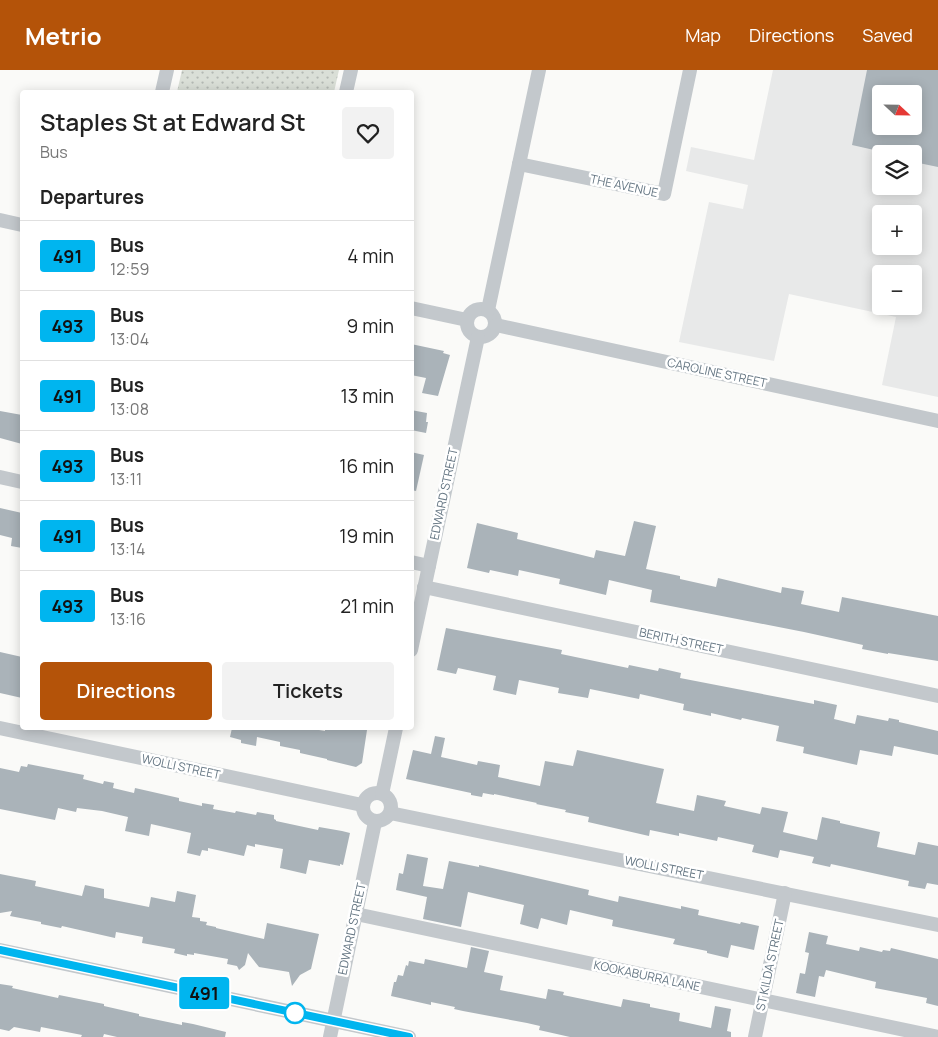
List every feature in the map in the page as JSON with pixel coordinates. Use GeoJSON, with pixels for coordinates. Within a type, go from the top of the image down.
{"type":"FeatureCollection","features":[{"type":"Feature","properties":{"kind":"street"},"geometry":{"type":"LineString","coordinates":[[162,90],[167,70]]}},
{"type":"Feature","properties":{"kind":"street"},"geometry":{"type":"LineString","coordinates":[[346,90],[350,70]]}},
{"type":"Feature","properties":{"kind":"street"},"geometry":{"type":"LineString","coordinates":[[488,310],[539,70]]}},
{"type":"Feature","properties":{"kind":"street","name":"THE AVENUE"},"geometry":{"type":"LineString","coordinates":[[519,164],[664,194],[690,70]]}},
{"type":"Feature","properties":{"kind":"street"},"geometry":{"type":"LineString","coordinates":[[0,220],[20,225]]}},
{"type":"Feature","properties":{"kind":"street"},"geometry":{"type":"LineString","coordinates":[[414,309],[467,320]]}},
{"type":"Feature","properties":{"kind":"street"},"geometry":{"type":"LineString","coordinates":[[475,310],[488,310],[494,316],[496,325],[487,337],[478,337],[469,331],[467,320],[475,310]]}},
{"type":"Feature","properties":{"kind":"street","name":"CAROLINE STREET"},"geometry":{"type":"LineString","coordinates":[[496,325],[938,422]]}},
{"type":"Feature","properties":{"kind":"street","name":"EDWARD STREET"},"geometry":{"type":"LineString","coordinates":[[414,635],[478,337]]}},
{"type":"Feature","properties":{"kind":"street"},"geometry":{"type":"LineString","coordinates":[[0,477],[20,482]]}},
{"type":"Feature","properties":{"kind":"street"},"geometry":{"type":"LineString","coordinates":[[414,563],[429,566]]}},
{"type":"Feature","properties":{"kind":"street","name":"BERITH STREET"},"geometry":{"type":"LineString","coordinates":[[424,587],[938,696]]}},
{"type":"Feature","properties":{"kind":"street","name":"WOLLI STREET"},"geometry":{"type":"LineString","coordinates":[[0,728],[362,805]]}},
{"type":"Feature","properties":{"kind":"street"},"geometry":{"type":"LineString","coordinates":[[382,794],[396,730]]}},
{"type":"Feature","properties":{"kind":"street"},"geometry":{"type":"LineString","coordinates":[[374,793],[386,796],[391,804],[390,812],[384,820],[375,822],[367,818],[362,805],[370,794],[374,793]]}},
{"type":"Feature","properties":{"kind":"street","name":"WOLLI STREET"},"geometry":{"type":"LineString","coordinates":[[390,812],[938,925]]}},
{"type":"Feature","properties":{"kind":"street","name":"EDWARD STREET"},"geometry":{"type":"LineString","coordinates":[[330,1037],[375,822]]}},
{"type":"Feature","properties":{"kind":"street","name":"ST KILDA STREET"},"geometry":{"type":"LineString","coordinates":[[755,1037],[784,892]]}},
{"type":"Feature","properties":{"kind":"street","name":"KOOKABURRA LANE"},"geometry":{"type":"LineString","coordinates":[[356,914],[938,1037]]}},
{"type":"Feature","properties":{"kind":"street"},"geometry":{"type":"LineString","coordinates":[[0,950],[409,1037]]}},
{"type":"Feature","properties":{"kind":"shaded area"},"geometry":{"type":"Polygon","coordinates":[[[182,70],[339,70],[334,90],[177,90],[182,70]]]}},
{"type":"Feature","properties":{"kind":"shaded area"},"geometry":{"type":"Polygon","coordinates":[[[773,70],[938,70],[938,397],[882,385],[896,317],[887,315],[922,315],[922,265],[872,265],[872,312],[789,294],[774,361],[679,342],[709,202],[743,209],[748,185],[686,171],[691,147],[754,160],[773,70]]]}},
{"type":"Feature","properties":{"kind":"building"},"geometry":{"type":"Polygon","coordinates":[[[867,70],[938,70],[938,167],[922,164],[922,145],[872,145],[872,150],[852,145],[867,70]]]}},
{"type":"Feature","properties":{"kind":"building"},"geometry":{"type":"Polygon","coordinates":[[[414,345],[444,351],[443,353],[450,355],[438,396],[422,393],[426,378],[414,376],[414,345]]]}},
{"type":"Feature","properties":{"kind":"building"},"geometry":{"type":"Polygon","coordinates":[[[0,411],[20,415],[20,443],[0,438],[0,411]]]}},
{"type":"Feature","properties":{"kind":"building"},"geometry":{"type":"Polygon","coordinates":[[[414,411],[427,413],[426,433],[414,431],[414,411]]]}},
{"type":"Feature","properties":{"kind":"building"},"geometry":{"type":"Polygon","coordinates":[[[414,453],[424,455],[416,491],[414,491],[414,453]]]}},
{"type":"Feature","properties":{"kind":"building"},"geometry":{"type":"Polygon","coordinates":[[[0,508],[20,513],[20,548],[11,546],[12,538],[0,535],[0,508]]]}},
{"type":"Feature","properties":{"kind":"building"},"geometry":{"type":"Polygon","coordinates":[[[634,521],[656,526],[646,569],[680,576],[680,579],[716,587],[718,578],[781,593],[782,587],[804,591],[801,604],[839,612],[842,597],[938,616],[938,661],[862,649],[863,645],[650,602],[652,590],[609,580],[606,595],[559,584],[560,579],[519,570],[518,576],[490,570],[489,573],[467,568],[477,523],[518,533],[517,539],[594,558],[596,550],[625,556],[634,521]]]}},
{"type":"Feature","properties":{"kind":"building"},"geometry":{"type":"Polygon","coordinates":[[[446,628],[562,650],[561,654],[628,668],[629,665],[658,671],[659,668],[681,673],[680,678],[814,704],[814,700],[837,705],[834,719],[855,724],[857,715],[888,721],[889,718],[899,720],[899,722],[938,731],[938,755],[894,746],[892,756],[860,750],[857,765],[803,753],[804,747],[776,741],[779,726],[742,718],[741,720],[711,713],[711,716],[683,710],[684,704],[640,694],[639,699],[590,689],[588,698],[558,693],[559,688],[519,680],[516,695],[493,690],[496,676],[458,668],[456,674],[437,670],[446,628]]]}},
{"type":"Feature","properties":{"kind":"building"},"geometry":{"type":"Polygon","coordinates":[[[0,652],[20,657],[20,698],[0,693],[0,652]]]}},
{"type":"Feature","properties":{"kind":"building"},"geometry":{"type":"Polygon","coordinates":[[[232,730],[367,730],[362,763],[356,767],[300,753],[300,750],[280,746],[280,742],[257,737],[256,746],[241,743],[241,740],[230,737],[232,730]]]}},
{"type":"Feature","properties":{"kind":"building"},"geometry":{"type":"Polygon","coordinates":[[[435,736],[445,738],[441,757],[477,765],[478,761],[500,765],[498,777],[540,786],[545,761],[573,766],[577,750],[664,769],[656,803],[694,811],[697,795],[726,801],[724,806],[760,814],[762,807],[788,812],[783,832],[817,840],[822,817],[880,832],[877,847],[915,855],[918,842],[938,846],[938,885],[927,883],[925,889],[908,886],[909,881],[831,864],[830,867],[812,863],[814,857],[780,850],[778,858],[752,852],[754,845],[718,837],[717,841],[679,833],[679,836],[650,830],[649,836],[588,822],[589,817],[537,803],[494,794],[483,793],[482,797],[471,795],[471,793],[406,779],[413,750],[431,754],[435,736]]]}},
{"type":"Feature","properties":{"kind":"building"},"geometry":{"type":"Polygon","coordinates":[[[28,764],[84,775],[83,779],[103,784],[104,781],[114,783],[113,788],[134,793],[135,788],[179,798],[179,801],[202,806],[202,803],[214,805],[213,809],[256,815],[257,812],[274,815],[276,821],[318,830],[319,827],[350,833],[343,865],[309,860],[306,874],[280,868],[283,849],[255,844],[255,847],[247,845],[244,856],[208,848],[208,851],[202,850],[200,856],[187,853],[191,833],[151,824],[149,836],[125,831],[128,817],[102,811],[77,808],[76,812],[58,808],[55,820],[0,809],[0,768],[19,772],[21,766],[27,767],[28,764]]]}},
{"type":"Feature","properties":{"kind":"building"},"geometry":{"type":"Polygon","coordinates":[[[407,854],[428,858],[423,886],[443,889],[449,861],[479,867],[479,865],[589,890],[588,895],[618,902],[619,896],[681,909],[681,906],[699,910],[698,915],[759,926],[754,950],[731,945],[728,958],[707,953],[707,951],[673,944],[675,939],[612,926],[613,920],[570,910],[567,925],[541,918],[538,929],[520,924],[524,905],[468,892],[461,927],[423,919],[427,897],[396,890],[399,873],[403,874],[407,854]]]}},
{"type":"Feature","properties":{"kind":"building"},"geometry":{"type":"Polygon","coordinates":[[[0,874],[36,881],[35,886],[82,896],[85,885],[104,889],[104,898],[149,907],[151,897],[175,902],[177,891],[196,895],[192,917],[200,918],[200,921],[207,922],[206,925],[264,939],[267,923],[319,934],[311,969],[300,975],[292,986],[289,972],[259,967],[248,953],[245,965],[239,970],[237,966],[227,964],[228,959],[194,953],[194,955],[187,954],[187,956],[174,953],[175,949],[142,943],[143,937],[116,932],[115,938],[10,916],[12,911],[0,913],[0,874]]]}},
{"type":"Feature","properties":{"kind":"building"},"geometry":{"type":"Polygon","coordinates":[[[809,932],[828,936],[826,944],[859,951],[860,947],[882,952],[883,950],[890,951],[891,948],[938,959],[938,1006],[926,1003],[927,998],[875,988],[876,982],[826,970],[824,977],[819,976],[815,997],[796,993],[800,973],[805,974],[809,953],[805,952],[809,932]]]}},
{"type":"Feature","properties":{"kind":"building"},"geometry":{"type":"Polygon","coordinates":[[[471,947],[489,951],[484,972],[503,976],[500,990],[546,999],[548,989],[564,992],[563,995],[621,1007],[623,999],[650,1004],[650,1007],[680,1013],[679,1021],[711,1028],[715,1006],[731,1009],[727,1031],[731,1032],[731,1037],[570,1037],[539,1030],[540,1026],[527,1023],[463,1011],[454,1009],[455,1007],[431,1002],[431,1005],[391,996],[394,982],[396,982],[398,975],[403,976],[409,961],[424,964],[425,959],[467,968],[471,947]]]}},
{"type":"Feature","properties":{"kind":"building"},"geometry":{"type":"Polygon","coordinates":[[[0,984],[58,998],[59,995],[104,1004],[104,1006],[139,1014],[139,1016],[182,1025],[182,1022],[193,1024],[226,1032],[225,1037],[117,1037],[104,1034],[103,1037],[81,1037],[82,1035],[41,1027],[40,1032],[14,1027],[9,1031],[0,1029],[0,984]]]}},
{"type":"Feature","properties":{"kind":"bus line","name":"491"},"geometry":{"type":"LineString","coordinates":[[0,950],[409,1037]]}}]}
